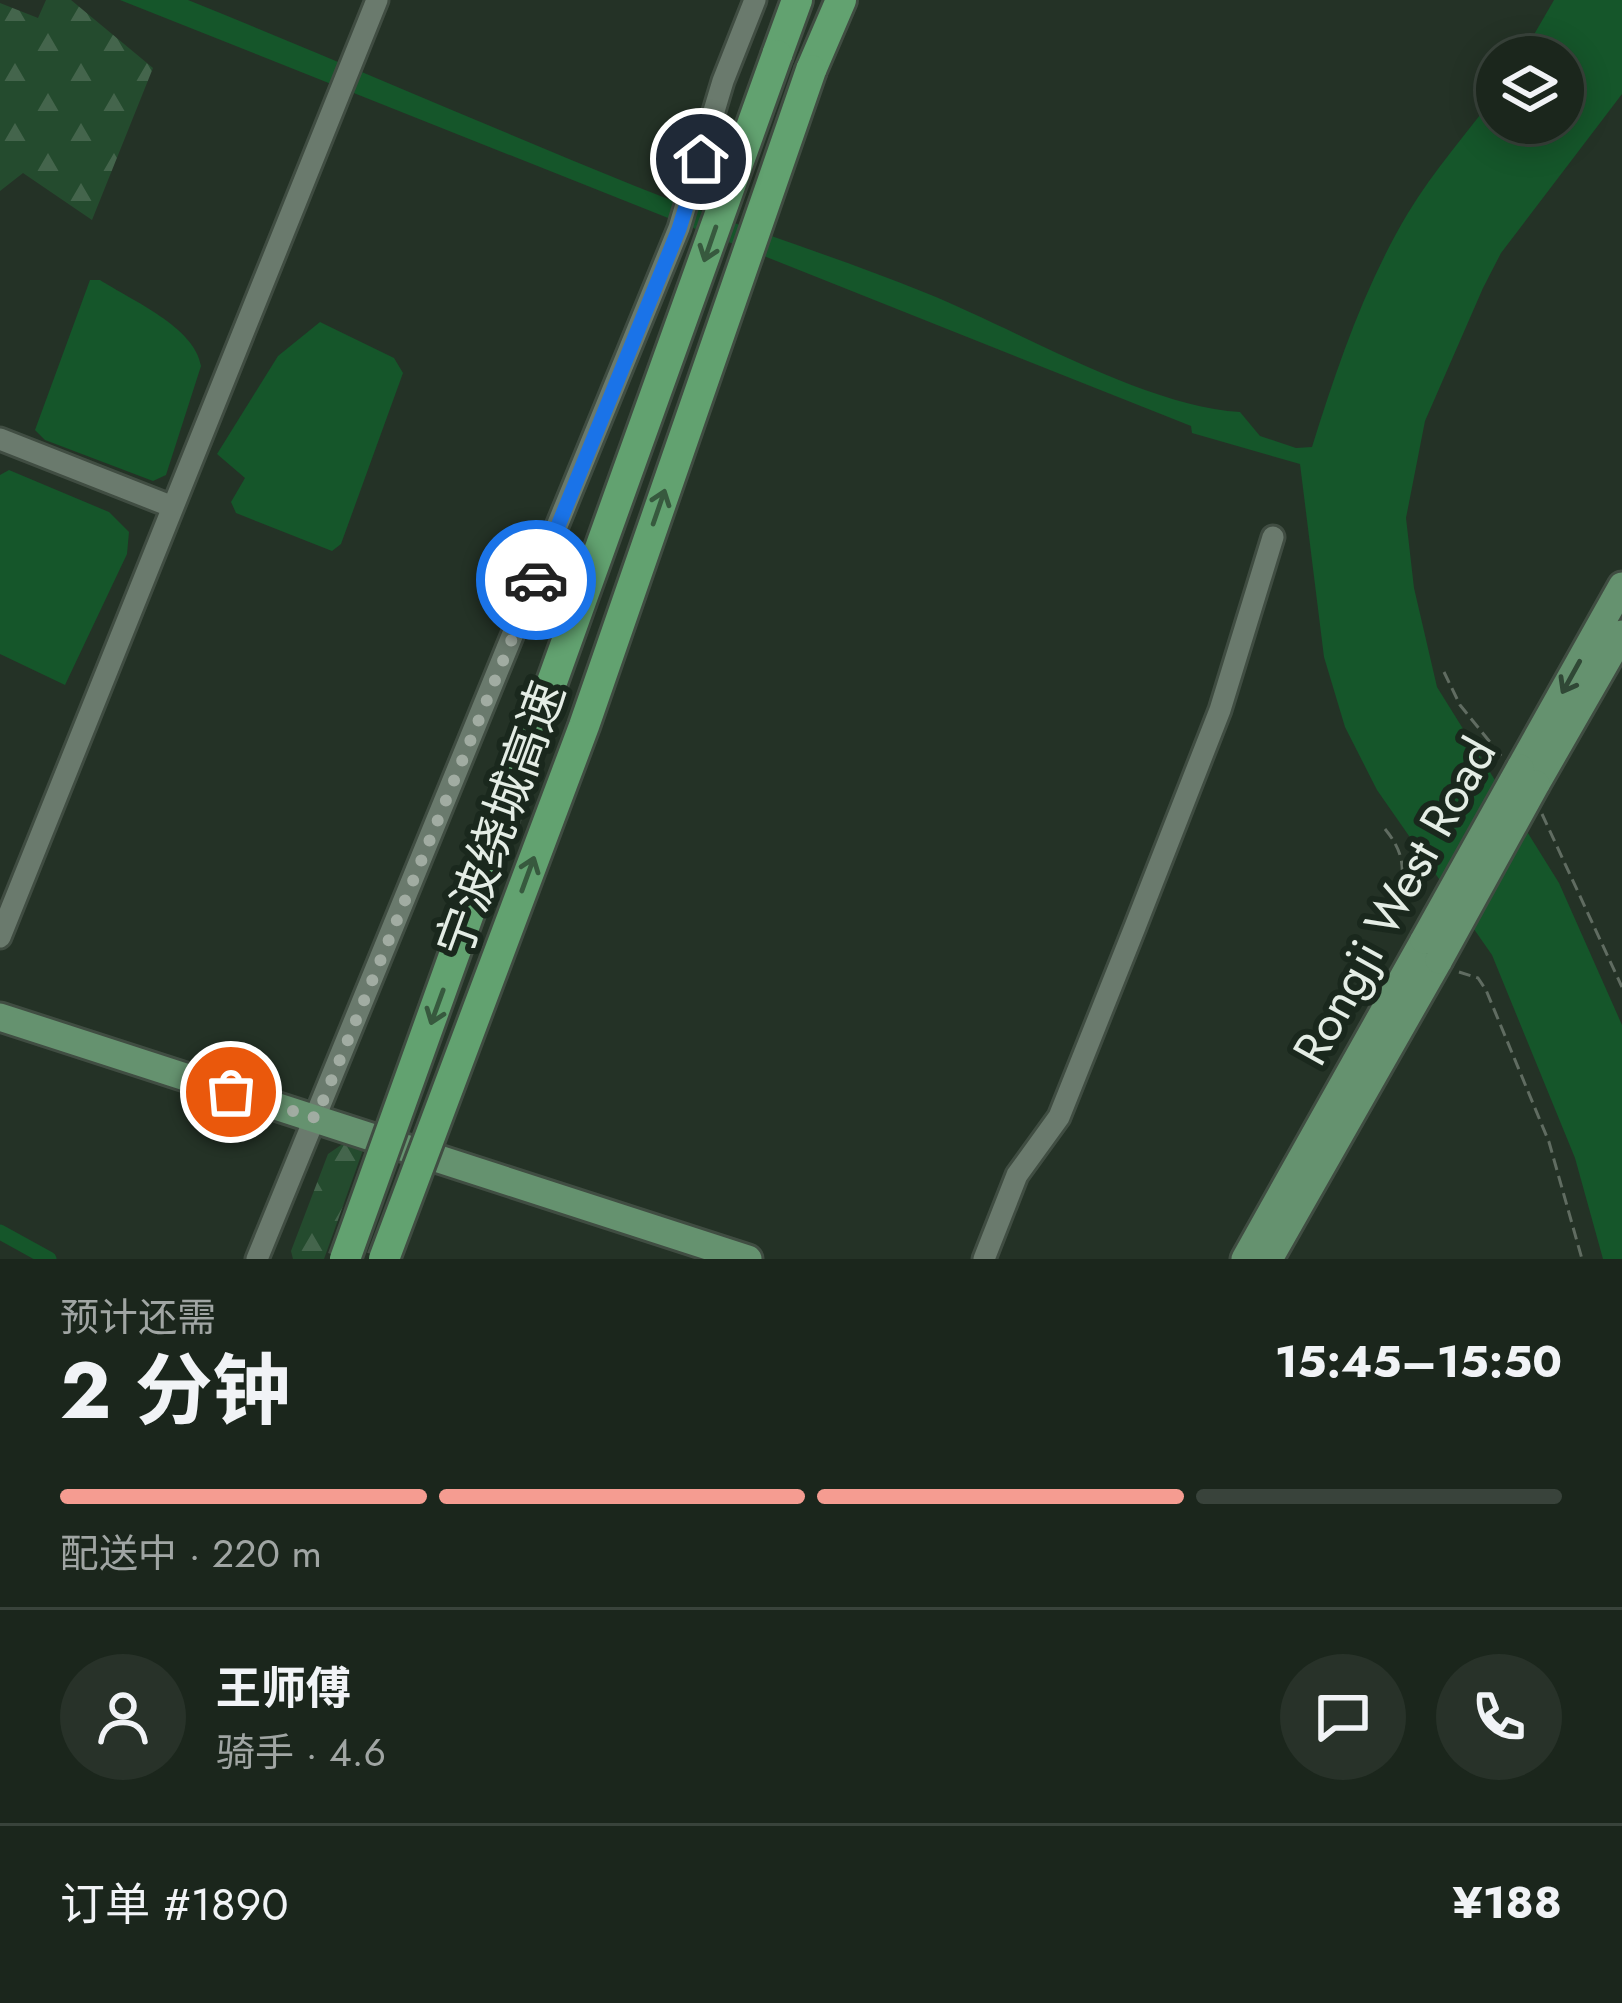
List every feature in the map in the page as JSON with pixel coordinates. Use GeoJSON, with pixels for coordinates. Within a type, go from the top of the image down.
{"type":"FeatureCollection","features":[{"type":"Feature","properties":{"kind":"highway","name":"宁波绕城高速"},"geometry":{"type":"LineString","coordinates":[[345,1259],[797,0]]}},
{"type":"Feature","properties":{"kind":"highway","name":"宁波绕城高速"},"geometry":{"type":"LineString","coordinates":[[384,1259],[584,726],[838,0]]}},
{"type":"Feature","properties":{"kind":"main road","name":"Rongji West Road"},"geometry":{"type":"LineString","coordinates":[[1244,1259],[1525,780],[1622,586]]}},
{"type":"Feature","properties":{"kind":"main road","name":"Rongji West Road"},"geometry":{"type":"LineString","coordinates":[[1525,780],[1622,634]]}},
{"type":"Feature","properties":{"kind":"main road","name":"Rongji West Road"},"geometry":{"type":"LineString","coordinates":[[1269,1259],[1432,945]]}},
{"type":"Feature","properties":{"kind":"main road"},"geometry":{"type":"LineString","coordinates":[[0,1017],[748,1259]]}},
{"type":"Feature","properties":{"kind":"street"},"geometry":{"type":"LineString","coordinates":[[0,937],[355,62],[376,0]]}},
{"type":"Feature","properties":{"kind":"street"},"geometry":{"type":"LineString","coordinates":[[257,1259],[679,229],[723,81],[755,0]]}},
{"type":"Feature","properties":{"kind":"street"},"geometry":{"type":"LineString","coordinates":[[0,440],[172,507]]}},
{"type":"Feature","properties":{"kind":"street"},"geometry":{"type":"LineString","coordinates":[[984,1259],[1017,1175],[1059,1117],[1136,927],[1220,710],[1273,537]]}},
{"type":"Feature","properties":{"kind":"path"},"geometry":{"type":"LineString","coordinates":[[1444,672],[1460,705],[1525,780],[1622,987]]}},
{"type":"Feature","properties":{"kind":"path"},"geometry":{"type":"LineString","coordinates":[[1385,830],[1404,858],[1402,896],[1432,945],[1478,978],[1486,990],[1549,1142],[1582,1259]]}},
{"type":"Feature","properties":{"kind":"green space"},"geometry":{"type":"Polygon","coordinates":[[[46,0],[71,0],[153,68],[92,220],[23,173],[0,191],[0,3],[38,18],[46,0]]]}},
{"type":"Feature","properties":{"kind":"green space"},"geometry":{"type":"Polygon","coordinates":[[[344,1143],[363,1150],[324,1259],[293,1259],[291,1251],[328,1154],[344,1143]]]}},
{"type":"Feature","properties":{"kind":"shaded area"},"geometry":{"type":"Polygon","coordinates":[[[120,0],[188,0],[635,186],[926,293],[1123,382],[1203,407],[1240,412],[1260,436],[1296,448],[1312,447],[1353,327],[1408,213],[1476,120],[1476,144],[1584,144],[1501,253],[1483,288],[1425,421],[1406,518],[1414,588],[1437,687],[1559,883],[1622,1025],[1622,1259],[1603,1259],[1575,1158],[1492,955],[1377,790],[1345,727],[1324,657],[1300,464],[1192,433],[1191,426],[120,0]]]}},
{"type":"Feature","properties":{"kind":"shaded area"},"geometry":{"type":"Polygon","coordinates":[[[1554,0],[1622,0],[1622,94],[1584,144],[1584,36],[1533,36],[1554,0]]]}},
{"type":"Feature","properties":{"kind":"shaded area"},"geometry":{"type":"Polygon","coordinates":[[[90,280],[100,280],[175,327],[196,352],[201,366],[166,475],[153,481],[45,440],[35,430],[90,280]]]}},
{"type":"Feature","properties":{"kind":"shaded area"},"geometry":{"type":"Polygon","coordinates":[[[320,322],[394,358],[403,373],[341,544],[332,551],[236,513],[231,502],[245,478],[217,454],[278,356],[320,322]]]}},
{"type":"Feature","properties":{"kind":"shaded area"},"geometry":{"type":"Polygon","coordinates":[[[9,470],[109,512],[129,532],[127,554],[65,685],[0,654],[0,475],[9,470]]]}},
{"type":"Feature","properties":{"kind":"waterway"},"geometry":{"type":"LineString","coordinates":[[0,1232],[49,1259]]}},
{"type":"Feature","properties":{"kind":"way so far"},"geometry":{"type":"LineString","coordinates":[[231,1092],[316,1118],[536,580]]}},
{"type":"Feature","properties":{"kind":"route"},"geometry":{"type":"LineString","coordinates":[[536,580],[679,229],[701,159]]}}]}
